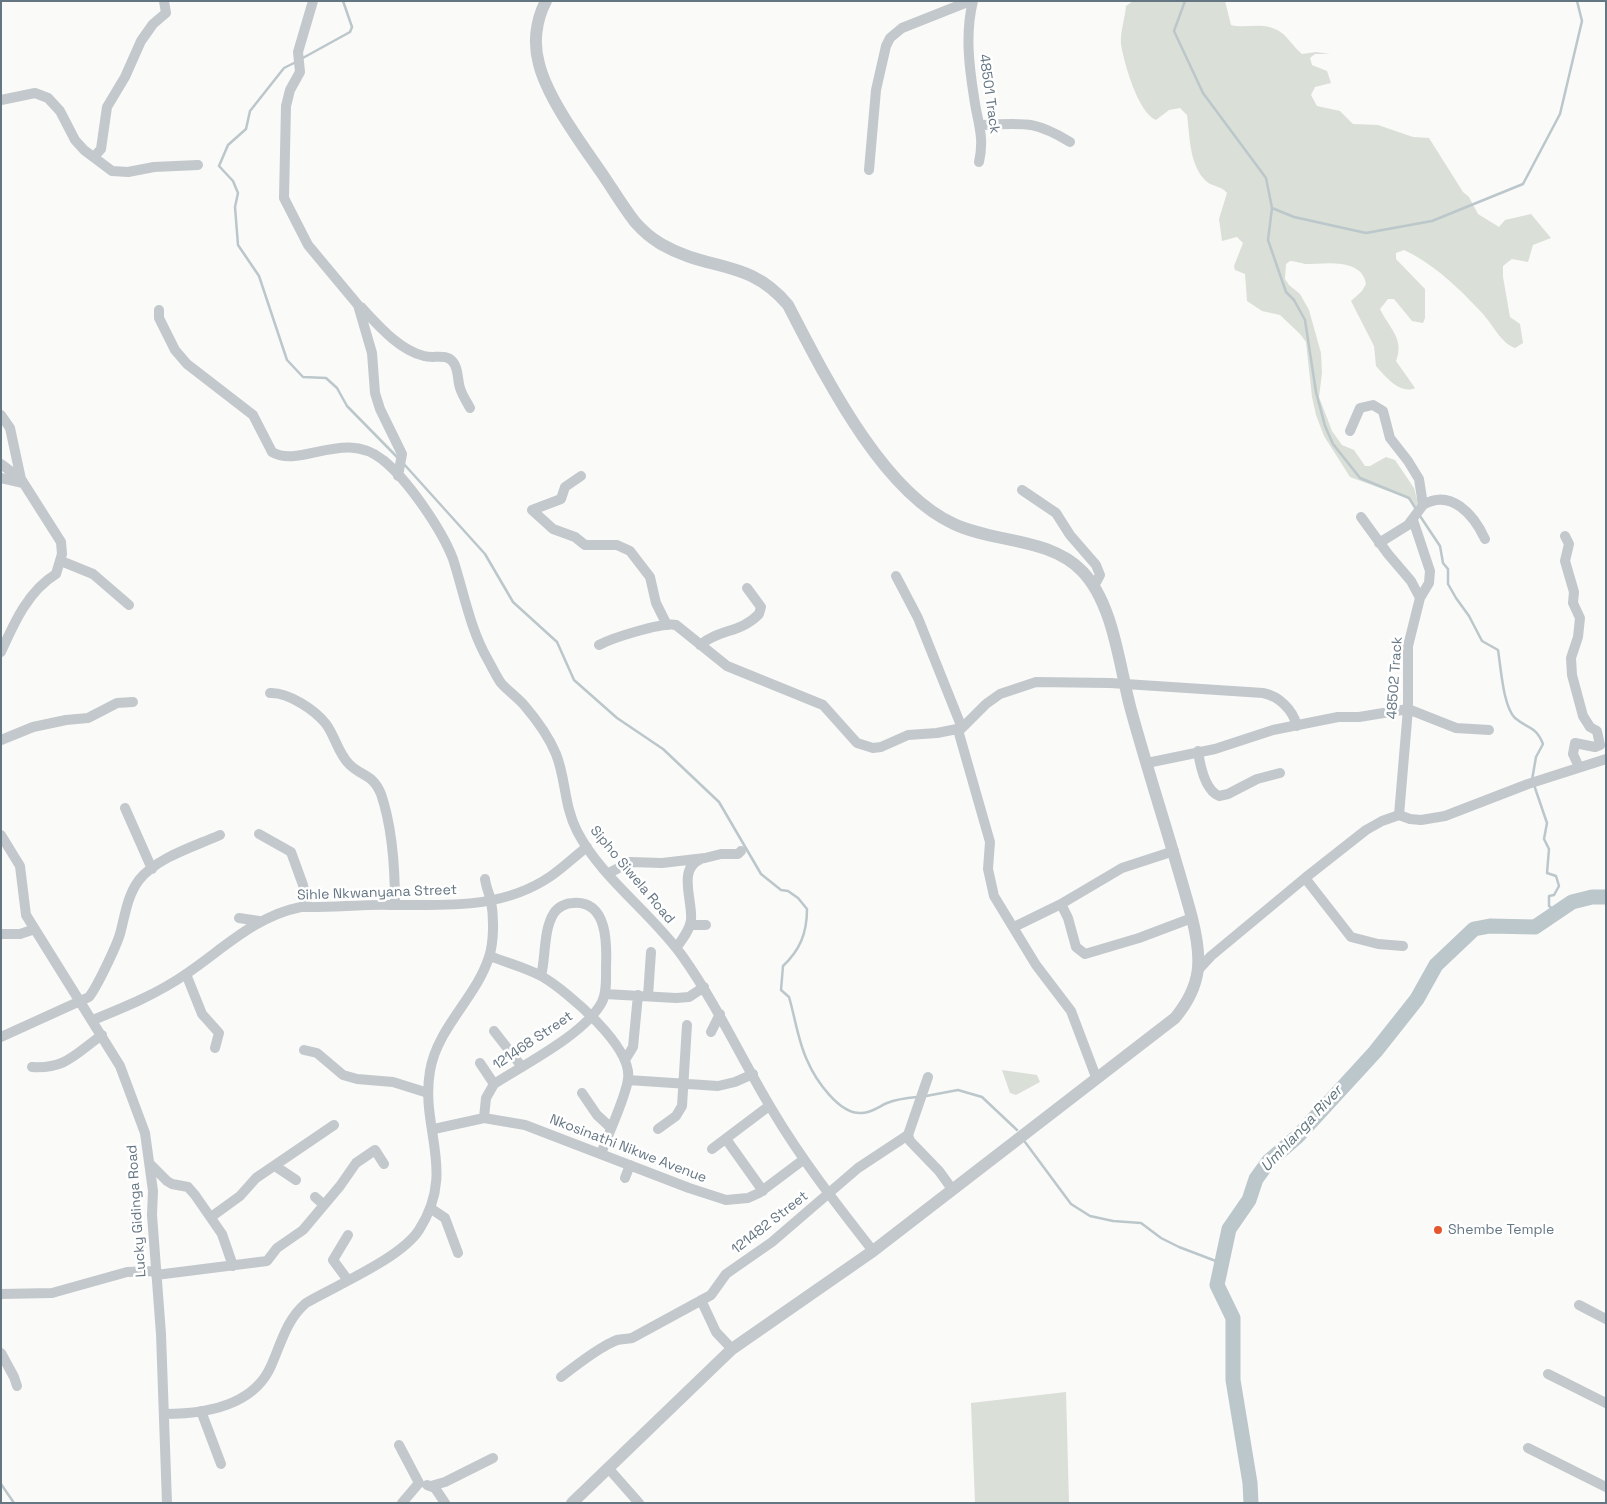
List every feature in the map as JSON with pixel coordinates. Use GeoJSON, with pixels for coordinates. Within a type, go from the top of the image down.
{"type":"FeatureCollection","features":[{"type":"Feature","properties":{"kind":"street"},"geometry":{"type":"LineString","coordinates":[[94,158],[100,149],[108,107],[146,33],[166,13],[164,1]]}},
{"type":"Feature","properties":{"kind":"street"},"geometry":{"type":"LineString","coordinates":[[313,1],[298,52],[300,72],[290,90],[286,106],[284,198],[308,245],[358,305],[382,330],[403,346],[425,356],[451,359],[456,366],[460,388],[470,408]]}},
{"type":"Feature","properties":{"kind":"street"},"geometry":{"type":"LineString","coordinates":[[546,1],[536,34],[537,54],[543,77],[574,130],[636,223],[651,238],[674,251],[692,259],[744,272],[769,285],[779,294],[788,305],[846,412],[902,485],[918,501],[943,519],[973,532],[1027,544],[1059,555],[1081,570],[1094,586],[1104,604],[1147,763],[1174,851],[1198,944],[1198,970],[1191,996],[1175,1018],[1096,1077],[873,1251],[732,1349],[572,1503]]}},
{"type":"Feature","properties":{"kind":"street"},"geometry":{"type":"LineString","coordinates":[[869,170],[876,90],[886,46],[890,38],[902,28],[971,1]]}},
{"type":"Feature","properties":{"kind":"street","name":"48501 Track"},"geometry":{"type":"LineString","coordinates":[[971,1],[968,58],[974,100],[981,125],[979,162]]}},
{"type":"Feature","properties":{"kind":"street"},"geometry":{"type":"LineString","coordinates":[[1,100],[35,94],[48,98],[60,111],[75,140],[104,166],[119,172],[198,165]]}},
{"type":"Feature","properties":{"kind":"street"},"geometry":{"type":"LineString","coordinates":[[981,125],[1023,122],[1052,130],[1070,142]]}},
{"type":"Feature","properties":{"kind":"street"},"geometry":{"type":"LineString","coordinates":[[358,305],[372,353],[377,401],[383,418],[402,454],[399,473]]}},
{"type":"Feature","properties":{"kind":"street","name":"Sipho Siwela Road"},"geometry":{"type":"LineString","coordinates":[[159,310],[159,318],[175,350],[187,364],[253,415],[272,452],[286,457],[333,448],[360,447],[381,458],[399,473],[442,535],[452,558],[475,633],[500,682],[529,712],[555,752],[568,807],[576,830],[587,847],[609,873],[676,948],[704,987],[769,1106],[803,1160],[873,1251]]}},
{"type":"Feature","properties":{"kind":"street"},"geometry":{"type":"LineString","coordinates":[[1350,431],[1360,408],[1373,406],[1383,411],[1390,438],[1419,479],[1421,506],[1413,520],[1402,530],[1379,542]]}},
{"type":"Feature","properties":{"kind":"street"},"geometry":{"type":"LineString","coordinates":[[1,415],[10,428],[22,481]]}},
{"type":"Feature","properties":{"kind":"street"},"geometry":{"type":"LineString","coordinates":[[1,464],[22,481],[61,542],[61,561],[56,574],[42,583],[25,605],[1,652]]}},
{"type":"Feature","properties":{"kind":"street"},"geometry":{"type":"LineString","coordinates":[[581,476],[565,487],[561,499],[532,510],[552,528],[575,537],[584,545],[617,545],[630,551],[650,577],[656,603],[667,625]]}},
{"type":"Feature","properties":{"kind":"street"},"geometry":{"type":"LineString","coordinates":[[1,478],[22,481]]}},
{"type":"Feature","properties":{"kind":"street"},"geometry":{"type":"LineString","coordinates":[[1022,490],[1056,513],[1070,535],[1096,565],[1100,575],[1094,586]]}},
{"type":"Feature","properties":{"kind":"street"},"geometry":{"type":"LineString","coordinates":[[1421,506],[1434,501],[1455,502],[1478,524],[1485,538]]}},
{"type":"Feature","properties":{"kind":"street"},"geometry":{"type":"LineString","coordinates":[[1361,517],[1411,582],[1420,598]]}},
{"type":"Feature","properties":{"kind":"street","name":"48502 Track"},"geometry":{"type":"LineString","coordinates":[[1397,816],[1408,709],[1408,646],[1418,614],[1420,598],[1429,583],[1430,571],[1413,520]]}},
{"type":"Feature","properties":{"kind":"street"},"geometry":{"type":"LineString","coordinates":[[1565,536],[1568,544],[1566,561],[1574,592],[1573,603],[1580,618],[1578,637],[1571,658],[1572,675],[1583,716],[1590,727],[1596,731],[1600,745],[1595,747],[1575,743],[1573,754],[1579,767]]}},
{"type":"Feature","properties":{"kind":"street"},"geometry":{"type":"LineString","coordinates":[[61,561],[93,574],[129,605]]}},
{"type":"Feature","properties":{"kind":"street"},"geometry":{"type":"LineString","coordinates":[[896,576],[918,618],[960,729],[990,842],[990,884],[994,896],[1036,965],[1071,1010],[1096,1077]]}},
{"type":"Feature","properties":{"kind":"street"},"geometry":{"type":"LineString","coordinates":[[700,645],[710,636],[745,626],[759,614],[761,607],[747,588]]}},
{"type":"Feature","properties":{"kind":"street"},"geometry":{"type":"LineString","coordinates":[[599,645],[611,639],[667,625],[678,626],[718,661],[737,672],[823,705],[852,738],[864,747],[881,747],[908,735],[960,729],[986,704],[1000,694],[1036,682],[1125,684],[1268,694],[1288,708],[1296,726]]}},
{"type":"Feature","properties":{"kind":"street"},"geometry":{"type":"LineString","coordinates":[[270,693],[285,695],[326,724],[347,762],[372,778],[377,785],[382,796],[391,844],[395,904]]}},
{"type":"Feature","properties":{"kind":"street"},"geometry":{"type":"LineString","coordinates":[[1,740],[33,727],[66,720],[88,718],[117,703],[133,702]]}},
{"type":"Feature","properties":{"kind":"street"},"geometry":{"type":"LineString","coordinates":[[1147,763],[1215,749],[1296,726],[1338,717],[1359,717],[1408,709],[1456,728],[1489,730]]}},
{"type":"Feature","properties":{"kind":"street"},"geometry":{"type":"LineString","coordinates":[[1198,751],[1200,770],[1212,791],[1219,796],[1228,794],[1257,779],[1280,773]]}},
{"type":"Feature","properties":{"kind":"street"},"geometry":{"type":"LineString","coordinates":[[1198,970],[1211,956],[1366,830],[1397,816],[1421,820],[1445,816],[1528,784],[1606,759]]}},
{"type":"Feature","properties":{"kind":"street"},"geometry":{"type":"LineString","coordinates":[[125,808],[152,869]]}},
{"type":"Feature","properties":{"kind":"street"},"geometry":{"type":"LineString","coordinates":[[259,834],[291,852],[303,885],[308,907]]}},
{"type":"Feature","properties":{"kind":"street","name":"Lucky Gidinga Road"},"geometry":{"type":"LineString","coordinates":[[1,835],[18,859],[26,915],[102,1035],[129,1085],[145,1133],[150,1164],[167,1503]]}},
{"type":"Feature","properties":{"kind":"street"},"geometry":{"type":"LineString","coordinates":[[1,1037],[89,996],[97,986],[118,939],[131,895],[139,881],[168,858],[220,835]]}},
{"type":"Feature","properties":{"kind":"street","name":"Sihle Nkwanyana Street"},"geometry":{"type":"LineString","coordinates":[[93,1020],[158,992],[259,921],[288,909],[395,904],[411,906],[491,901],[534,886],[551,876],[587,847]]}},
{"type":"Feature","properties":{"kind":"street"},"geometry":{"type":"LineString","coordinates":[[609,873],[630,862],[662,863],[721,854],[738,854],[741,851]]}},
{"type":"Feature","properties":{"kind":"street"},"geometry":{"type":"LineString","coordinates":[[1014,927],[1061,904],[1122,868],[1174,851]]}},
{"type":"Feature","properties":{"kind":"street"},"geometry":{"type":"LineString","coordinates":[[676,948],[690,925],[689,872],[693,863],[704,858]]}},
{"type":"Feature","properties":{"kind":"street"},"geometry":{"type":"LineString","coordinates":[[1305,878],[1351,937],[1378,944],[1403,946]]}},
{"type":"Feature","properties":{"kind":"street"},"geometry":{"type":"LineString","coordinates":[[164,1414],[201,1411],[232,1403],[251,1391],[266,1376],[279,1343],[296,1311],[306,1303],[408,1244],[420,1229],[430,1208],[437,1185],[434,1129],[429,1114],[430,1070],[445,1032],[490,956],[493,929],[491,901],[485,879]]}},
{"type":"Feature","properties":{"kind":"street"},"geometry":{"type":"LineString","coordinates":[[542,976],[550,923],[554,912],[562,906],[577,902],[589,907],[602,922],[606,931],[605,994],[689,997],[704,987]]}},
{"type":"Feature","properties":{"kind":"street"},"geometry":{"type":"LineString","coordinates":[[1061,904],[1068,918],[1076,947],[1085,954],[1139,938],[1192,918]]}},
{"type":"Feature","properties":{"kind":"street"},"geometry":{"type":"LineString","coordinates":[[239,918],[259,921]]}},
{"type":"Feature","properties":{"kind":"street"},"geometry":{"type":"LineString","coordinates":[[690,925],[706,925]]}},
{"type":"Feature","properties":{"kind":"street"},"geometry":{"type":"LineString","coordinates":[[1,934],[20,934],[35,929]]}},
{"type":"Feature","properties":{"kind":"street"},"geometry":{"type":"LineString","coordinates":[[625,1060],[633,1047],[650,952]]}},
{"type":"Feature","properties":{"kind":"street"},"geometry":{"type":"LineString","coordinates":[[490,956],[542,976],[559,988],[590,1016],[619,1048],[625,1060],[628,1080],[600,1154]]}},
{"type":"Feature","properties":{"kind":"street"},"geometry":{"type":"LineString","coordinates":[[186,974],[202,1014],[217,1030],[218,1038],[215,1048]]}},
{"type":"Feature","properties":{"kind":"street","name":"121468 Street"},"geometry":{"type":"LineString","coordinates":[[484,1118],[486,1098],[494,1084],[580,1027],[597,1010],[605,994]]}},
{"type":"Feature","properties":{"kind":"street"},"geometry":{"type":"LineString","coordinates":[[711,1032],[720,1014]]}},
{"type":"Feature","properties":{"kind":"street"},"geometry":{"type":"LineString","coordinates":[[658,1129],[672,1120],[680,1111],[687,1025]]}},
{"type":"Feature","properties":{"kind":"street"},"geometry":{"type":"LineString","coordinates":[[494,1031],[522,1067]]}},
{"type":"Feature","properties":{"kind":"street"},"geometry":{"type":"LineString","coordinates":[[32,1067],[51,1068],[62,1064],[102,1035]]}},
{"type":"Feature","properties":{"kind":"street"},"geometry":{"type":"LineString","coordinates":[[304,1050],[317,1053],[343,1075],[358,1079],[393,1082],[428,1093]]}},
{"type":"Feature","properties":{"kind":"street"},"geometry":{"type":"LineString","coordinates":[[480,1063],[494,1084]]}},
{"type":"Feature","properties":{"kind":"street"},"geometry":{"type":"LineString","coordinates":[[628,1080],[718,1086],[735,1082],[752,1074]]}},
{"type":"Feature","properties":{"kind":"street"},"geometry":{"type":"LineString","coordinates":[[928,1077],[908,1135],[910,1141],[939,1171],[952,1189]]}},
{"type":"Feature","properties":{"kind":"street"},"geometry":{"type":"LineString","coordinates":[[582,1093],[597,1115],[610,1126]]}},
{"type":"Feature","properties":{"kind":"street"},"geometry":{"type":"LineString","coordinates":[[712,1149],[740,1130],[769,1106]]}},
{"type":"Feature","properties":{"kind":"street","name":"Nkosinathi Nikwe Avenue"},"geometry":{"type":"LineString","coordinates":[[434,1129],[484,1118],[525,1125],[726,1200],[748,1198],[803,1160]]}},
{"type":"Feature","properties":{"kind":"street"},"geometry":{"type":"LineString","coordinates":[[211,1217],[230,1205],[256,1178],[334,1125]]}},
{"type":"Feature","properties":{"kind":"street","name":"121482 Street"},"geometry":{"type":"LineString","coordinates":[[561,1377],[589,1359],[596,1351],[618,1340],[632,1338],[667,1317],[711,1295],[726,1274],[772,1242],[818,1204],[828,1192],[880,1152],[908,1135]]}},
{"type":"Feature","properties":{"kind":"street"},"geometry":{"type":"LineString","coordinates":[[726,1139],[762,1190]]}},
{"type":"Feature","properties":{"kind":"street"},"geometry":{"type":"LineString","coordinates":[[1,1294],[52,1293],[127,1272],[207,1270],[267,1261],[277,1248],[303,1230],[340,1186],[347,1173],[372,1150],[375,1150],[384,1164]]}},
{"type":"Feature","properties":{"kind":"street"},"geometry":{"type":"LineString","coordinates":[[150,1164],[172,1184],[188,1187],[211,1217],[227,1243],[233,1266]]}},
{"type":"Feature","properties":{"kind":"street"},"geometry":{"type":"LineString","coordinates":[[625,1178],[630,1165]]}},
{"type":"Feature","properties":{"kind":"street"},"geometry":{"type":"LineString","coordinates":[[274,1166],[296,1180]]}},
{"type":"Feature","properties":{"kind":"street"},"geometry":{"type":"LineString","coordinates":[[315,1197],[324,1205]]}},
{"type":"Feature","properties":{"kind":"street"},"geometry":{"type":"LineString","coordinates":[[430,1208],[445,1218],[458,1253]]}},
{"type":"Feature","properties":{"kind":"street"},"geometry":{"type":"LineString","coordinates":[[347,1279],[332,1260],[348,1235]]}},
{"type":"Feature","properties":{"kind":"street"},"geometry":{"type":"LineString","coordinates":[[701,1300],[716,1332],[732,1349]]}},
{"type":"Feature","properties":{"kind":"street"},"geometry":{"type":"LineString","coordinates":[[1579,1305],[1606,1319]]}},
{"type":"Feature","properties":{"kind":"street"},"geometry":{"type":"LineString","coordinates":[[1,1353],[14,1377],[16,1386]]}},
{"type":"Feature","properties":{"kind":"street"},"geometry":{"type":"LineString","coordinates":[[1548,1374],[1606,1403]]}},
{"type":"Feature","properties":{"kind":"street"},"geometry":{"type":"LineString","coordinates":[[201,1411],[221,1464]]}},
{"type":"Feature","properties":{"kind":"street"},"geometry":{"type":"LineString","coordinates":[[399,1445],[419,1483],[431,1486],[439,1492],[445,1503]]}},
{"type":"Feature","properties":{"kind":"street"},"geometry":{"type":"LineString","coordinates":[[1528,1448],[1606,1488]]}},
{"type":"Feature","properties":{"kind":"street"},"geometry":{"type":"LineString","coordinates":[[431,1486],[445,1482],[493,1458]]}},
{"type":"Feature","properties":{"kind":"street"},"geometry":{"type":"LineString","coordinates":[[609,1469],[639,1503]]}},
{"type":"Feature","properties":{"kind":"street"},"geometry":{"type":"LineString","coordinates":[[402,1503],[419,1483]]}},
{"type":"Feature","properties":{"kind":"shaded area"},"geometry":{"type":"Polygon","coordinates":[[[1133,1],[1225,1],[1231,25],[1270,27],[1283,34],[1302,54],[1316,52],[1330,54],[1315,54],[1310,58],[1312,65],[1327,71],[1331,83],[1315,87],[1311,95],[1317,106],[1340,111],[1353,124],[1378,125],[1413,137],[1429,138],[1463,192],[1469,197],[1478,214],[1499,227],[1505,220],[1531,214],[1551,238],[1533,245],[1528,262],[1512,259],[1503,266],[1510,317],[1520,324],[1523,343],[1515,348],[1505,342],[1475,305],[1436,270],[1404,250],[1396,253],[1396,259],[1425,289],[1425,318],[1423,323],[1412,321],[1394,299],[1388,299],[1380,309],[1395,334],[1399,346],[1396,361],[1415,388],[1409,389],[1398,387],[1376,366],[1374,346],[1351,301],[1362,291],[1366,284],[1363,275],[1357,269],[1341,264],[1305,264],[1290,261],[1286,264],[1285,279],[1300,294],[1309,310],[1321,353],[1322,373],[1319,397],[1332,431],[1342,445],[1354,450],[1365,466],[1370,466],[1386,457],[1395,460],[1414,488],[1418,503],[1415,507],[1407,498],[1350,477],[1324,436],[1316,415],[1312,397],[1306,342],[1280,315],[1262,311],[1247,301],[1245,274],[1235,270],[1234,266],[1243,243],[1237,237],[1222,241],[1219,219],[1227,193],[1225,190],[1206,182],[1195,165],[1187,115],[1180,108],[1169,110],[1156,120],[1149,116],[1143,108],[1133,87],[1125,63],[1121,39],[1126,6],[1133,1]]]}},
{"type":"Feature","properties":{"kind":"shaded area"},"geometry":{"type":"Polygon","coordinates":[[[1002,1070],[1037,1075],[1040,1082],[1016,1095],[1010,1093],[1002,1070]]]}},
{"type":"Feature","properties":{"kind":"shaded area"},"geometry":{"type":"Polygon","coordinates":[[[1066,1392],[1069,1503],[975,1503],[971,1403],[1066,1392]]]}},
{"type":"Feature","properties":{"kind":"waterway"},"geometry":{"type":"LineString","coordinates":[[301,59],[350,32],[352,27],[343,1]]}},
{"type":"Feature","properties":{"kind":"waterway"},"geometry":{"type":"LineString","coordinates":[[1185,1],[1174,31],[1203,93],[1266,178],[1272,208],[1268,240],[1286,292],[1294,300],[1305,320],[1316,392],[1325,426],[1333,444],[1360,478],[1409,498],[1416,509]]}},
{"type":"Feature","properties":{"kind":"waterway"},"geometry":{"type":"LineString","coordinates":[[1272,208],[1294,217],[1366,233],[1432,221],[1523,184],[1560,114],[1582,21],[1577,1]]}},
{"type":"Feature","properties":{"kind":"waterway"},"geometry":{"type":"LineString","coordinates":[[296,62],[284,68],[250,111],[246,129],[228,145],[219,166],[233,181],[238,193],[235,207],[238,245],[259,276],[287,360],[303,377],[326,378],[337,388],[347,406],[399,459]]}},
{"type":"Feature","properties":{"kind":"waterway"},"geometry":{"type":"LineString","coordinates":[[403,463],[485,554],[513,602],[557,642],[574,680],[617,718],[663,749],[719,802],[761,874],[781,890],[788,891],[798,898],[807,909],[804,933],[794,954],[783,966],[781,990],[789,997],[804,1053],[822,1086],[837,1102],[853,1112],[862,1113],[887,1103],[917,1097]]}},
{"type":"Feature","properties":{"kind":"waterway"},"geometry":{"type":"LineString","coordinates":[[1420,516],[1440,546],[1443,563],[1448,569],[1448,584],[1456,598],[1469,616],[1482,641],[1498,650],[1505,696],[1511,712],[1515,718],[1538,734],[1543,744],[1536,757],[1532,780]]}},
{"type":"Feature","properties":{"kind":"waterway"},"geometry":{"type":"LineString","coordinates":[[1534,785],[1547,823],[1544,839],[1549,849],[1547,873],[1556,876],[1559,886],[1554,895],[1549,896],[1549,906],[1557,912]]}},
{"type":"Feature","properties":{"kind":"waterway","name":"Umhlanga River"},"geometry":{"type":"LineString","coordinates":[[1251,1503],[1250,1483],[1233,1380],[1233,1318],[1217,1285],[1229,1229],[1249,1200],[1256,1179],[1269,1161],[1298,1136],[1375,1052],[1417,999],[1436,965],[1474,929],[1490,926],[1535,927],[1572,902],[1592,897],[1606,897]]}},
{"type":"Feature","properties":{"kind":"waterway"},"geometry":{"type":"LineString","coordinates":[[926,1096],[958,1090],[982,1097],[1017,1130]]}},
{"type":"Feature","properties":{"kind":"waterway"},"geometry":{"type":"LineString","coordinates":[[1025,1142],[1071,1204],[1090,1216],[1113,1221],[1141,1223],[1161,1238],[1221,1263]]}},
{"type":"Feature","properties":{"kind":"waterway"},"geometry":{"type":"LineString","coordinates":[[1,1484],[14,1503]]}},
{"type":"Feature","properties":{"kind":"place","name":"Shembe Temple"},"geometry":{"type":"Point","coordinates":[1438,1230]}}]}
